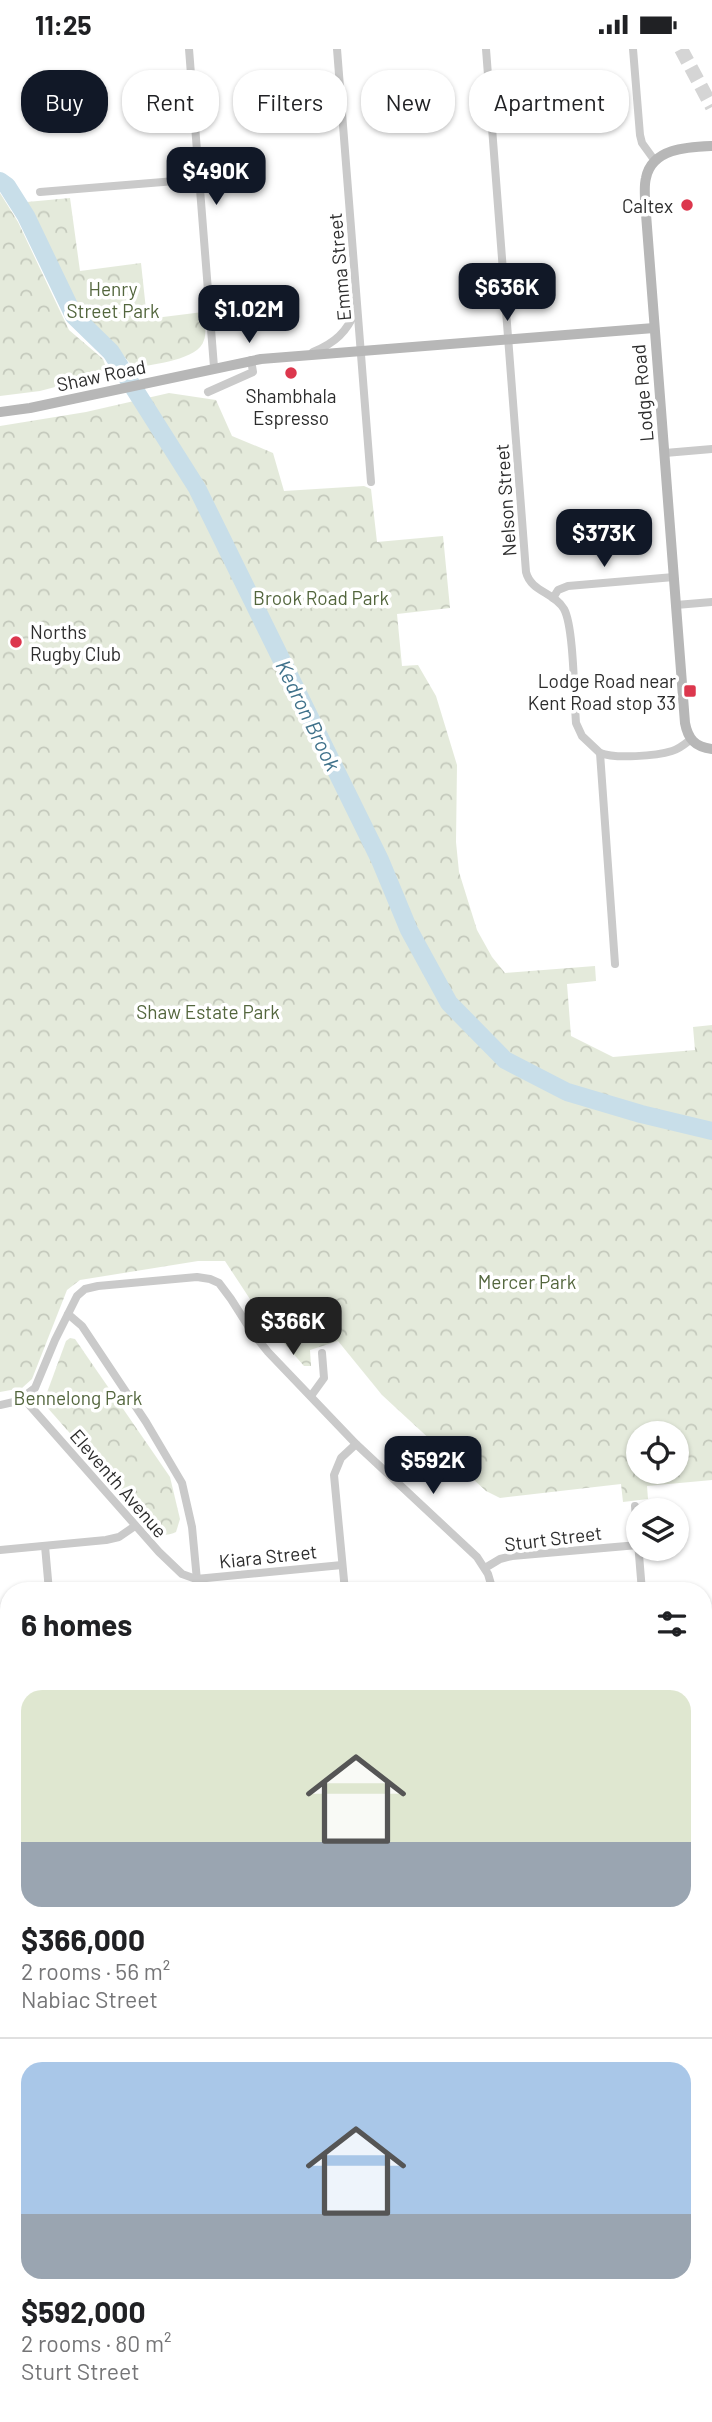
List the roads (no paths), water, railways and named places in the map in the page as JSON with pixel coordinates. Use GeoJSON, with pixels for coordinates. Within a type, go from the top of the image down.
{"type":"FeatureCollection","features":[{"type":"Feature","properties":{"kind":"street"},"geometry":{"type":"LineString","coordinates":[[189,49],[214,367]]}},
{"type":"Feature","properties":{"kind":"street","name":"Emma Street"},"geometry":{"type":"LineString","coordinates":[[337,49],[371,482]]}},
{"type":"Feature","properties":{"kind":"street","name":"Nelson Street"},"geometry":{"type":"LineString","coordinates":[[486,49],[526,572],[531,583],[560,604],[568,618],[579,730],[600,753]]}},
{"type":"Feature","properties":{"kind":"street"},"geometry":{"type":"LineString","coordinates":[[633,49],[640,135],[642,143],[655,161],[671,151],[712,146]]}},
{"type":"Feature","properties":{"kind":"street","name":"Lodge Road"},"geometry":{"type":"LineString","coordinates":[[655,161],[646,177],[645,201],[685,723],[690,740]]}},
{"type":"Feature","properties":{"kind":"street"},"geometry":{"type":"LineString","coordinates":[[40,192],[200,179]]}},
{"type":"Feature","properties":{"kind":"street"},"geometry":{"type":"LineString","coordinates":[[310,354],[324,348],[346,332],[358,307]]}},
{"type":"Feature","properties":{"kind":"street","name":"Shaw Road"},"geometry":{"type":"LineString","coordinates":[[0,412],[30,408],[251,360],[654,328]]}},
{"type":"Feature","properties":{"kind":"street"},"geometry":{"type":"LineString","coordinates":[[208,391],[253,372],[251,360]]}},
{"type":"Feature","properties":{"kind":"street"},"geometry":{"type":"LineString","coordinates":[[665,453],[712,449]]}},
{"type":"Feature","properties":{"kind":"street"},"geometry":{"type":"LineString","coordinates":[[553,598],[558,590],[568,586],[674,577]]}},
{"type":"Feature","properties":{"kind":"street"},"geometry":{"type":"LineString","coordinates":[[676,605],[712,602]]}},
{"type":"Feature","properties":{"kind":"street"},"geometry":{"type":"LineString","coordinates":[[615,964],[600,753],[615,757],[663,753],[673,751],[690,740],[696,745],[712,749]]}},
{"type":"Feature","properties":{"kind":"street","name":"Sturt Street"},"geometry":{"type":"LineString","coordinates":[[68,1314],[77,1296],[88,1288],[198,1277],[210,1279],[219,1283],[252,1332],[356,1444],[472,1552],[485,1568],[500,1559],[512,1556],[626,1546]]}},
{"type":"Feature","properties":{"kind":"street"},"geometry":{"type":"LineString","coordinates":[[0,1405],[24,1399],[35,1388],[68,1314]]}},
{"type":"Feature","properties":{"kind":"street","name":"Eleventh Avenue"},"geometry":{"type":"LineString","coordinates":[[68,1314],[82,1326],[146,1422],[182,1483],[192,1527],[196,1582]]}},
{"type":"Feature","properties":{"kind":"street"},"geometry":{"type":"LineString","coordinates":[[311,1396],[324,1378],[322,1353]]}},
{"type":"Feature","properties":{"kind":"street","name":"Eleventh Avenue"},"geometry":{"type":"LineString","coordinates":[[24,1399],[173,1567],[186,1577],[196,1579]]}},
{"type":"Feature","properties":{"kind":"street"},"geometry":{"type":"LineString","coordinates":[[344,1582],[334,1475],[341,1458],[356,1444]]}},
{"type":"Feature","properties":{"kind":"street"},"geometry":{"type":"LineString","coordinates":[[0,1550],[113,1539],[135,1526]]}},
{"type":"Feature","properties":{"kind":"street"},"geometry":{"type":"LineString","coordinates":[[45,1546],[48,1582]]}},
{"type":"Feature","properties":{"kind":"street"},"geometry":{"type":"LineString","coordinates":[[639,1561],[641,1582]]}},
{"type":"Feature","properties":{"kind":"street","name":"Kiara Street"},"geometry":{"type":"LineString","coordinates":[[196,1579],[342,1565]]}},
{"type":"Feature","properties":{"kind":"street"},"geometry":{"type":"LineString","coordinates":[[485,1568],[490,1582]]}},
{"type":"Feature","properties":{"kind":"waterway","name":"Kedron Brook"},"geometry":{"type":"LineString","coordinates":[[0,181],[7,186],[26,216],[74,316],[111,352],[197,488],[380,860],[409,930],[449,1003],[505,1060],[567,1092],[712,1131]]}},
{"type":"Feature","properties":{"kind":"tunnel"},"geometry":{"type":"LineString","coordinates":[[681,49],[712,107]]}},
{"type":"Feature","properties":{"kind":"place","name":"Caltex"},"geometry":{"type":"Point","coordinates":[687,205]}},
{"type":"Feature","properties":{"kind":"place","name":"Shambhala Espresso"},"geometry":{"type":"Point","coordinates":[291,373]}},
{"type":"Feature","properties":{"kind":"place","name":"Norths Rugby Club"},"geometry":{"type":"Point","coordinates":[16,642]}},
{"type":"Feature","properties":{"kind":"place","name":"Lodge Road near Kent Road stop 33"},"geometry":{"type":"Point","coordinates":[690,691]}},
{"type":"Feature","properties":{"kind":"park label","name":"Henry Street Park"},"geometry":{"type":"Point","coordinates":[113,299]}},
{"type":"Feature","properties":{"kind":"park label","name":"Brook Road Park"},"geometry":{"type":"Point","coordinates":[321,597]}},
{"type":"Feature","properties":{"kind":"park label","name":"Shaw Estate Park"},"geometry":{"type":"Point","coordinates":[208,1011]}},
{"type":"Feature","properties":{"kind":"park label","name":"Mercer Park"},"geometry":{"type":"Point","coordinates":[527,1281]}},
{"type":"Feature","properties":{"kind":"park label","name":"Bennelong Park"},"geometry":{"type":"Point","coordinates":[78,1397]}}]}
